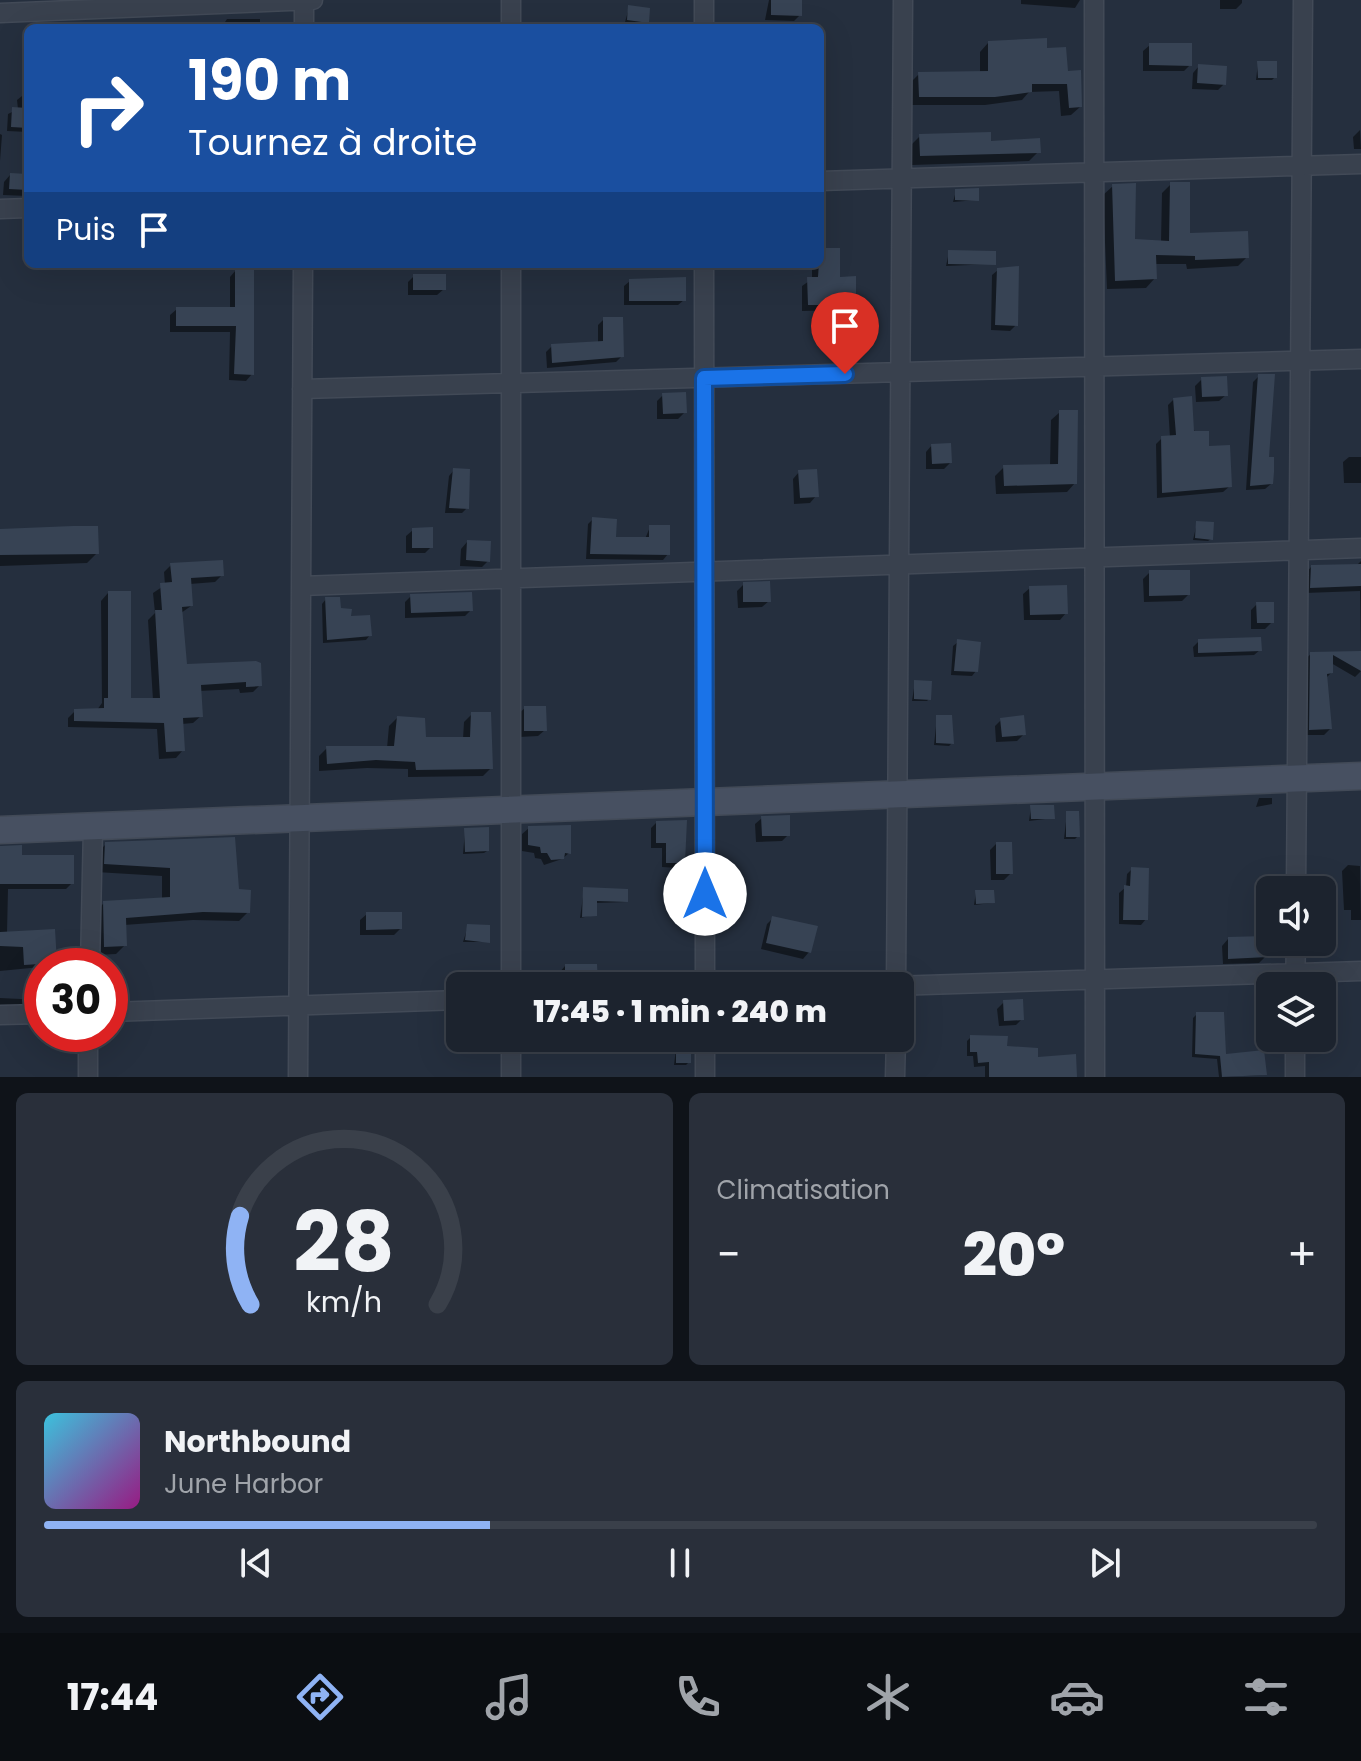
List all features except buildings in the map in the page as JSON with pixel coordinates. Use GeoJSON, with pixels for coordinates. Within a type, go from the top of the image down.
{"type":"FeatureCollection","features":[{"type":"Feature","properties":{"kind":"main road"},"geometry":{"type":"LineString","coordinates":[[0,830],[1361,776]]}},
{"type":"Feature","properties":{"kind":"street"},"geometry":{"type":"LineString","coordinates":[[304,0],[304,24]]}},
{"type":"Feature","properties":{"kind":"street"},"geometry":{"type":"LineString","coordinates":[[0,13],[313,0]]}},
{"type":"Feature","properties":{"kind":"street"},"geometry":{"type":"LineString","coordinates":[[511,0],[511,24]]}},
{"type":"Feature","properties":{"kind":"street"},"geometry":{"type":"LineString","coordinates":[[704,0],[704,24]]}},
{"type":"Feature","properties":{"kind":"street"},"geometry":{"type":"LineString","coordinates":[[895,972],[903,0]]}},
{"type":"Feature","properties":{"kind":"street"},"geometry":{"type":"LineString","coordinates":[[1094,0],[1095,1077]]}},
{"type":"Feature","properties":{"kind":"street"},"geometry":{"type":"LineString","coordinates":[[1296,876],[1303,0]]}},
{"type":"Feature","properties":{"kind":"street"},"geometry":{"type":"LineString","coordinates":[[824,181],[1361,164]]}},
{"type":"Feature","properties":{"kind":"street"},"geometry":{"type":"LineString","coordinates":[[0,209],[24,208]]}},
{"type":"Feature","properties":{"kind":"street"},"geometry":{"type":"LineString","coordinates":[[298,1077],[303,268]]}},
{"type":"Feature","properties":{"kind":"street"},"geometry":{"type":"LineString","coordinates":[[511,268],[511,972]]}},
{"type":"Feature","properties":{"kind":"street"},"geometry":{"type":"LineString","coordinates":[[704,268],[705,972]]}},
{"type":"Feature","properties":{"kind":"street"},"geometry":{"type":"LineString","coordinates":[[302,389],[1361,359]]}},
{"type":"Feature","properties":{"kind":"street"},"geometry":{"type":"LineString","coordinates":[[301,586],[1361,548]]}},
{"type":"Feature","properties":{"kind":"street"},"geometry":{"type":"LineString","coordinates":[[90,948],[93,827]]}},
{"type":"Feature","properties":{"kind":"street"},"geometry":{"type":"LineString","coordinates":[[1336,974],[1361,971]]}},
{"type":"Feature","properties":{"kind":"street"},"geometry":{"type":"LineString","coordinates":[[914,985],[1095,979],[1256,979]]}},
{"type":"Feature","properties":{"kind":"street"},"geometry":{"type":"LineString","coordinates":[[128,1011],[446,1001]]}},
{"type":"Feature","properties":{"kind":"street"},"geometry":{"type":"LineString","coordinates":[[0,1015],[24,1014]]}},
{"type":"Feature","properties":{"kind":"street"},"geometry":{"type":"LineString","coordinates":[[88,1052],[88,1077]]}},
{"type":"Feature","properties":{"kind":"street"},"geometry":{"type":"LineString","coordinates":[[511,1052],[511,1077]]}},
{"type":"Feature","properties":{"kind":"street"},"geometry":{"type":"LineString","coordinates":[[705,1052],[705,1077]]}},
{"type":"Feature","properties":{"kind":"street"},"geometry":{"type":"LineString","coordinates":[[895,1077],[896,1052]]}},
{"type":"Feature","properties":{"kind":"street"},"geometry":{"type":"LineString","coordinates":[[1295,1052],[1295,1077]]}},
{"type":"Feature","properties":{"kind":"route"},"geometry":{"type":"LineString","coordinates":[[705,894],[704,378],[845,374]]}}]}
